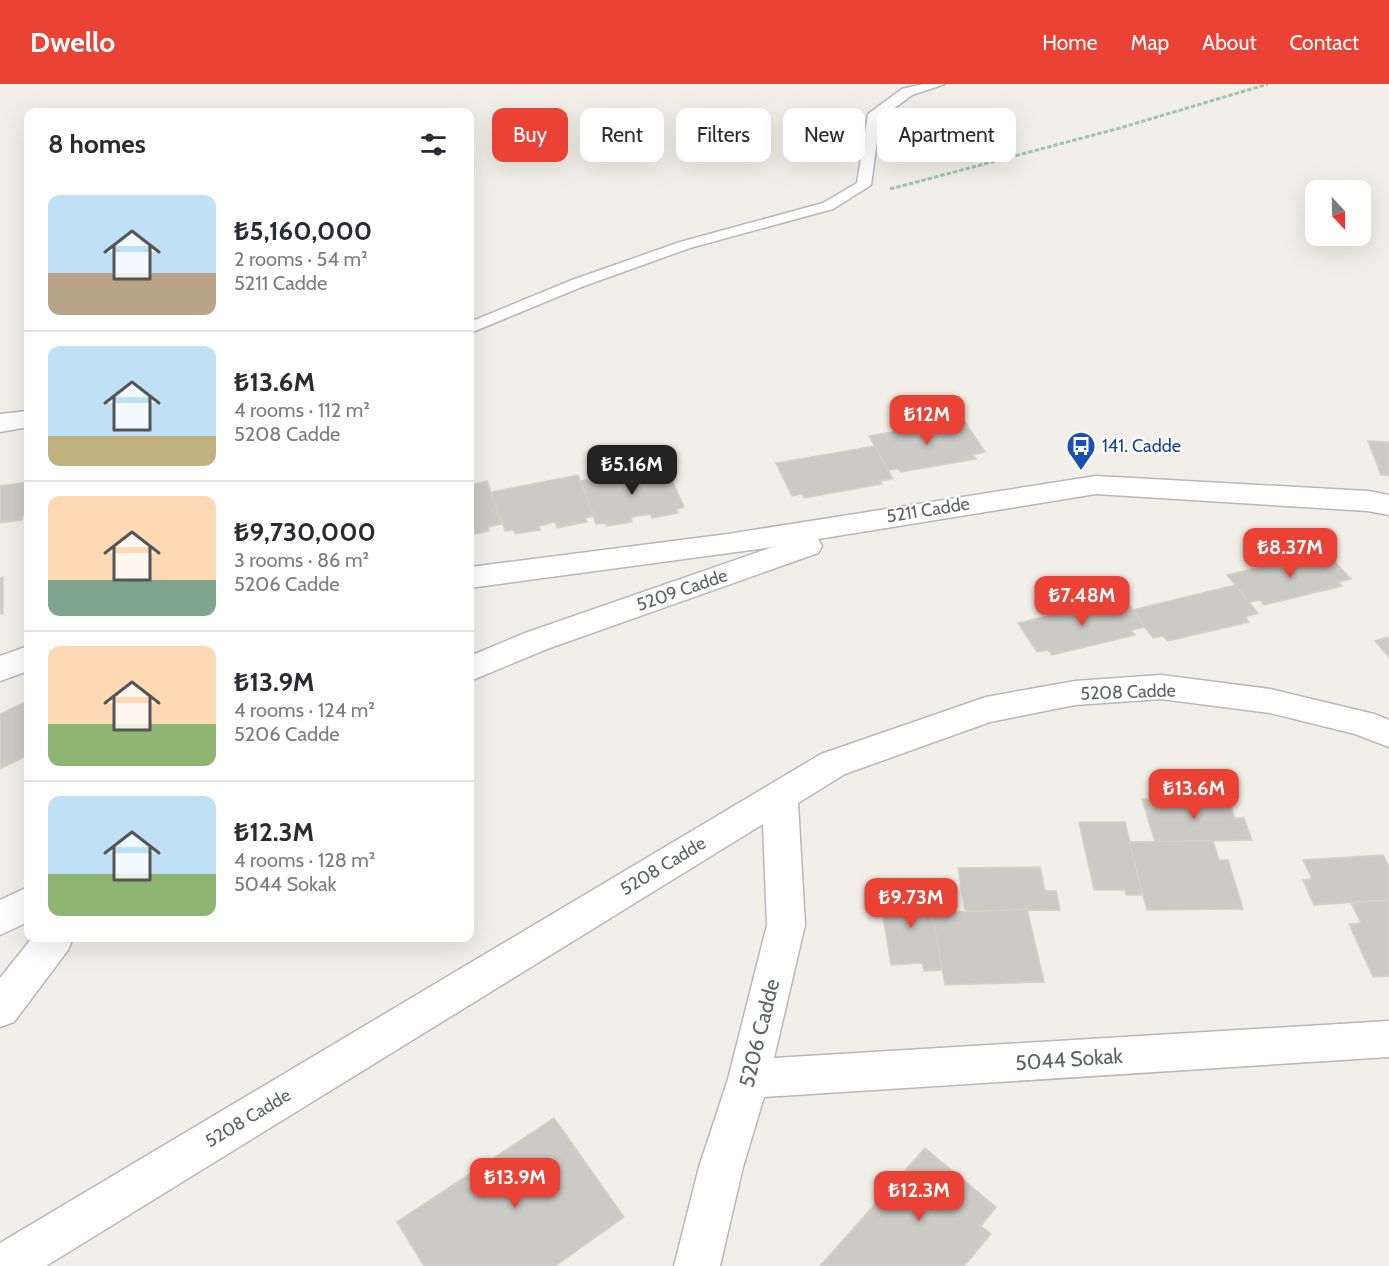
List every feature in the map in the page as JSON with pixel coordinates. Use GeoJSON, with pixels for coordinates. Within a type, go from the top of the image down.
{"type":"FeatureCollection","features":[{"type":"Feature","properties":{"kind":"street"},"geometry":{"type":"LineString","coordinates":[[0,423],[24,420]]}},
{"type":"Feature","properties":{"kind":"street","name":"5211 Cadde"},"geometry":{"type":"LineString","coordinates":[[474,576],[728,544],[896,515],[1096,485],[1368,501],[1389,505]]}},
{"type":"Feature","properties":{"kind":"street","name":"5209 Cadde"},"geometry":{"type":"LineString","coordinates":[[474,667],[536,640],[896,515]]}},
{"type":"Feature","properties":{"kind":"street"},"geometry":{"type":"LineString","coordinates":[[0,669],[24,660]]}},
{"type":"Feature","properties":{"kind":"street","name":"5208 Cadde"},"geometry":{"type":"LineString","coordinates":[[4,1266],[833,764],[915,733],[986,710],[1075,693],[1161,687],[1270,700],[1362,723],[1389,734]]}},
{"type":"Feature","properties":{"kind":"street","name":"5206 Cadde"},"geometry":{"type":"LineString","coordinates":[[697,1266],[721,1167],[749,1079],[786,925],[780,796]]}},
{"type":"Feature","properties":{"kind":"street"},"geometry":{"type":"LineString","coordinates":[[0,919],[24,905]]}},
{"type":"Feature","properties":{"kind":"street"},"geometry":{"type":"LineString","coordinates":[[0,1009],[51,942]]}},
{"type":"Feature","properties":{"kind":"street","name":"5044 Sokak"},"geometry":{"type":"LineString","coordinates":[[749,1079],[1389,1039]]}},
{"type":"Feature","properties":{"kind":"lane"},"geometry":{"type":"LineString","coordinates":[[474,326],[578,283],[674,249],[828,206],[864,184],[873,117],[907,92],[938,84]]}},
{"type":"Feature","properties":{"kind":"path"},"geometry":{"type":"LineString","coordinates":[[828,206],[1120,128],[1268,84]]}},
{"type":"Feature","properties":{"kind":"building"},"geometry":{"type":"Polygon","coordinates":[[[963,419],[985,452],[973,455],[976,459],[901,472],[899,469],[888,470],[869,436],[963,419]]]}},
{"type":"Feature","properties":{"kind":"building"},"geometry":{"type":"Polygon","coordinates":[[[1368,441],[1389,442],[1389,475],[1381,475],[1368,441]]]}},
{"type":"Feature","properties":{"kind":"building"},"geometry":{"type":"Polygon","coordinates":[[[875,446],[893,479],[880,481],[882,484],[804,498],[802,494],[792,496],[776,463],[875,446]]]}},
{"type":"Feature","properties":{"kind":"building"},"geometry":{"type":"Polygon","coordinates":[[[666,466],[684,507],[677,509],[678,513],[652,518],[650,514],[631,517],[632,522],[607,526],[606,523],[596,524],[580,481],[666,466]]]}},
{"type":"Feature","properties":{"kind":"building"},"geometry":{"type":"Polygon","coordinates":[[[578,475],[594,516],[585,518],[587,522],[557,528],[555,522],[539,526],[540,530],[515,534],[514,530],[505,531],[491,492],[578,475]]]}},
{"type":"Feature","properties":{"kind":"building"},"geometry":{"type":"Polygon","coordinates":[[[487,481],[502,524],[488,527],[489,531],[474,534],[474,484],[487,481]]]}},
{"type":"Feature","properties":{"kind":"building"},"geometry":{"type":"Polygon","coordinates":[[[24,483],[22,520],[0,523],[0,486],[24,483]]]}},
{"type":"Feature","properties":{"kind":"building"},"geometry":{"type":"Polygon","coordinates":[[[1326,552],[1351,579],[1338,582],[1342,586],[1264,605],[1260,600],[1249,602],[1227,575],[1326,552]]]}},
{"type":"Feature","properties":{"kind":"building"},"geometry":{"type":"Polygon","coordinates":[[[3,577],[3,614],[0,614],[0,578],[3,577]]]}},
{"type":"Feature","properties":{"kind":"building"},"geometry":{"type":"Polygon","coordinates":[[[1235,585],[1258,613],[1245,617],[1249,622],[1168,641],[1163,636],[1153,638],[1132,610],[1235,585]]]}},
{"type":"Feature","properties":{"kind":"building"},"geometry":{"type":"Polygon","coordinates":[[[1124,598],[1145,627],[1131,630],[1135,635],[1052,655],[1048,650],[1037,652],[1018,623],[1124,598]]]}},
{"type":"Feature","properties":{"kind":"building"},"geometry":{"type":"Polygon","coordinates":[[[1389,637],[1389,657],[1375,641],[1389,637]]]}},
{"type":"Feature","properties":{"kind":"building"},"geometry":{"type":"Polygon","coordinates":[[[24,703],[24,757],[0,769],[0,714],[24,703]]]}},
{"type":"Feature","properties":{"kind":"building"},"geometry":{"type":"Polygon","coordinates":[[[1228,798],[1235,818],[1244,818],[1252,840],[1155,842],[1142,799],[1228,798]]]}},
{"type":"Feature","properties":{"kind":"building"},"geometry":{"type":"Polygon","coordinates":[[[1079,822],[1125,822],[1143,895],[1126,895],[1125,890],[1094,890],[1079,822]]]}},
{"type":"Feature","properties":{"kind":"building"},"geometry":{"type":"Polygon","coordinates":[[[1213,841],[1219,860],[1228,860],[1243,909],[1147,910],[1129,842],[1213,841]]]}},
{"type":"Feature","properties":{"kind":"building"},"geometry":{"type":"Polygon","coordinates":[[[1383,855],[1389,867],[1389,900],[1314,905],[1303,880],[1312,879],[1303,860],[1383,855]]]}},
{"type":"Feature","properties":{"kind":"building"},"geometry":{"type":"Polygon","coordinates":[[[1040,867],[1045,891],[1056,891],[1060,910],[965,911],[958,868],[1040,867]]]}},
{"type":"Feature","properties":{"kind":"building"},"geometry":{"type":"Polygon","coordinates":[[[928,889],[943,970],[924,971],[922,963],[891,965],[879,891],[928,889]]]}},
{"type":"Feature","properties":{"kind":"building"},"geometry":{"type":"Polygon","coordinates":[[[1389,900],[1389,976],[1373,977],[1349,924],[1361,923],[1351,903],[1389,900]]]}},
{"type":"Feature","properties":{"kind":"building"},"geometry":{"type":"Polygon","coordinates":[[[1027,909],[1044,982],[945,985],[932,913],[1027,909]]]}},
{"type":"Feature","properties":{"kind":"building"},"geometry":{"type":"Polygon","coordinates":[[[554,1118],[624,1217],[555,1266],[424,1266],[397,1222],[554,1118]]]}},
{"type":"Feature","properties":{"kind":"building"},"geometry":{"type":"Polygon","coordinates":[[[925,1148],[996,1207],[981,1226],[991,1234],[964,1266],[820,1266],[925,1148]]]}},
{"type":"Feature","properties":{"kind":"place","name":"141. Cadde"},"geometry":{"type":"Point","coordinates":[1081,472]}}]}
